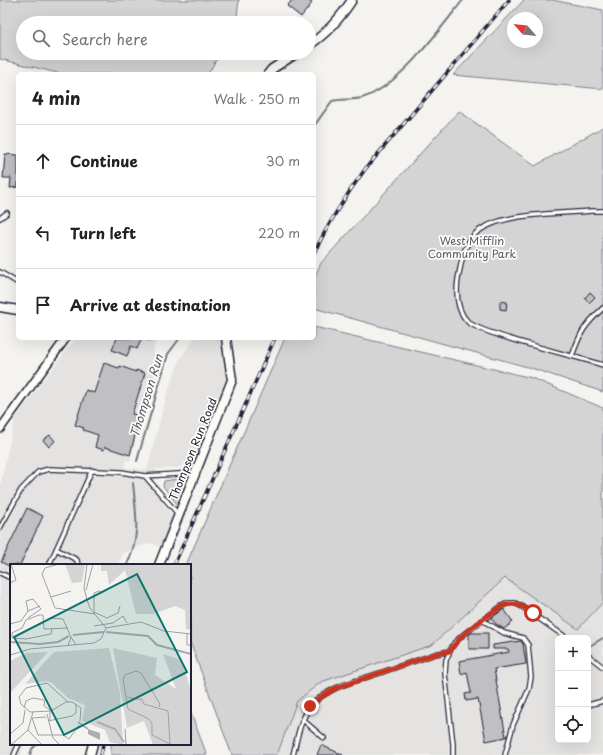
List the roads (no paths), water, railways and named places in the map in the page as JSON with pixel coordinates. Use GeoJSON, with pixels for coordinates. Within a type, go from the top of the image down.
{"type":"FeatureCollection","features":[{"type":"Feature","properties":{"kind":"street"},"geometry":{"type":"LineString","coordinates":[[316,40],[344,12],[352,0]]}},
{"type":"Feature","properties":{"kind":"street"},"geometry":{"type":"LineString","coordinates":[[270,72],[286,60]]}},
{"type":"Feature","properties":{"kind":"street"},"geometry":{"type":"LineString","coordinates":[[0,307],[16,310]]}},
{"type":"Feature","properties":{"kind":"street"},"geometry":{"type":"LineString","coordinates":[[0,429],[65,340]]}},
{"type":"Feature","properties":{"kind":"street","name":"Thompson Run Road"},"geometry":{"type":"LineString","coordinates":[[159,564],[232,380],[226,340]]}},
{"type":"Feature","properties":{"kind":"street"},"geometry":{"type":"LineString","coordinates":[[90,755],[93,745]]}},
{"type":"Feature","properties":{"kind":"lane"},"geometry":{"type":"LineString","coordinates":[[603,212],[592,211],[517,217],[491,224],[474,234],[467,245],[461,263],[456,291],[460,308],[467,321],[478,328],[603,365]]}},
{"type":"Feature","properties":{"kind":"lane"},"geometry":{"type":"LineString","coordinates":[[0,218],[7,213]]}},
{"type":"Feature","properties":{"kind":"lane"},"geometry":{"type":"LineString","coordinates":[[0,272],[16,282]]}},
{"type":"Feature","properties":{"kind":"lane"},"geometry":{"type":"LineString","coordinates":[[572,356],[580,333],[587,322],[603,308]]}},
{"type":"Feature","properties":{"kind":"lane"},"geometry":{"type":"LineString","coordinates":[[0,528],[21,490],[38,472],[49,469],[92,470],[121,472],[145,476],[195,473]]}},
{"type":"Feature","properties":{"kind":"lane"},"geometry":{"type":"LineString","coordinates":[[49,564],[92,470]]}},
{"type":"Feature","properties":{"kind":"lane"},"geometry":{"type":"LineString","coordinates":[[145,476],[178,515]]}},
{"type":"Feature","properties":{"kind":"lane"},"geometry":{"type":"LineString","coordinates":[[56,549],[77,560],[78,564]]}},
{"type":"Feature","properties":{"kind":"lane"},"geometry":{"type":"LineString","coordinates":[[0,573],[10,578]]}},
{"type":"Feature","properties":{"kind":"lane"},"geometry":{"type":"LineString","coordinates":[[453,755],[445,673],[446,660],[450,651],[459,639],[482,620],[508,603],[515,603],[533,613],[563,635]]}},
{"type":"Feature","properties":{"kind":"lane"},"geometry":{"type":"LineString","coordinates":[[482,620],[504,633],[523,638],[528,645],[531,677],[529,689],[513,725],[505,755]]}},
{"type":"Feature","properties":{"kind":"lane"},"geometry":{"type":"LineString","coordinates":[[293,755],[303,720],[310,706],[321,697],[336,688],[435,654],[450,651]]}},
{"type":"Feature","properties":{"kind":"lane"},"geometry":{"type":"LineString","coordinates":[[591,658],[603,667]]}},
{"type":"Feature","properties":{"kind":"lane"},"geometry":{"type":"LineString","coordinates":[[591,704],[603,701]]}},
{"type":"Feature","properties":{"kind":"lane"},"geometry":{"type":"LineString","coordinates":[[303,720],[324,738]]}},
{"type":"Feature","properties":{"kind":"lane"},"geometry":{"type":"LineString","coordinates":[[14,755],[19,745]]}},
{"type":"Feature","properties":{"kind":"waterway","name":"Thompson Run"},"geometry":{"type":"LineString","coordinates":[[316,123],[332,101],[362,98],[376,92],[390,82],[417,56],[463,0]]}},
{"type":"Feature","properties":{"kind":"waterway","name":"Thompson Run"},"geometry":{"type":"LineString","coordinates":[[137,461],[168,354],[178,340]]}},
{"type":"Feature","properties":{"kind":"waterway","name":"Thompson Run"},"geometry":{"type":"LineString","coordinates":[[127,564],[136,534],[133,483]]}},
{"type":"Feature","properties":{"kind":"waterway"},"geometry":{"type":"LineString","coordinates":[[591,645],[603,638]]}},
{"type":"Feature","properties":{"kind":"waterway","name":"Thompson Run"},"geometry":{"type":"LineString","coordinates":[[30,755],[32,749],[36,745]]}},
{"type":"Feature","properties":{"kind":"railway"},"geometry":{"type":"LineString","coordinates":[[316,249],[338,209],[366,168],[509,0]]}},
{"type":"Feature","properties":{"kind":"railway"},"geometry":{"type":"LineString","coordinates":[[174,564],[274,340]]}},
{"type":"Feature","properties":{"kind":"railway"},"geometry":{"type":"LineString","coordinates":[[101,755],[103,745]]}},
{"type":"Feature","properties":{"kind":"park label","name":"West Mifflin Community Park"},"geometry":{"type":"Point","coordinates":[472,247]}}]}
